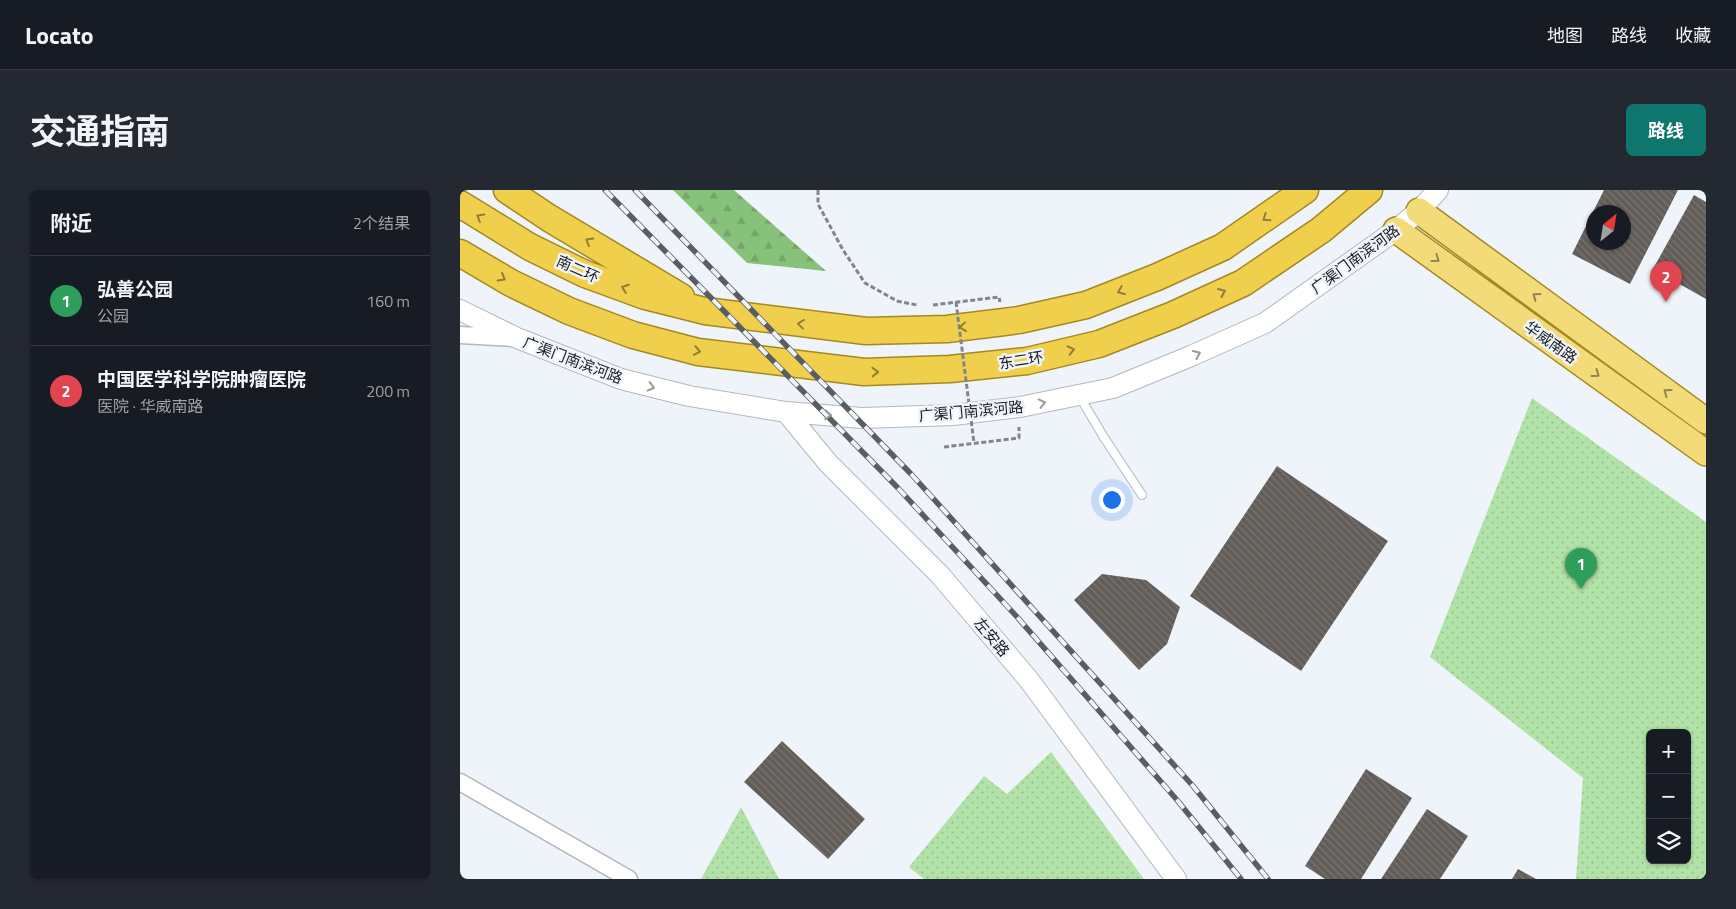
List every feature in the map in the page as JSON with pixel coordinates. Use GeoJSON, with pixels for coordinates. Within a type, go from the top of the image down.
{"type":"FeatureCollection","features":[{"type":"Feature","properties":{"kind":"highway"},"geometry":{"type":"LineString","coordinates":[[507,190],[549,218],[706,311],[866,331],[947,328],[1020,320],[1086,305],[1223,247],[1306,190]]}},
{"type":"Feature","properties":{"kind":"highway","name":"东二环"},"geometry":{"type":"LineString","coordinates":[[460,253],[519,288],[569,311],[632,335],[698,352],[864,372],[950,370],[1027,360],[1099,344],[1173,315],[1243,283],[1321,230],[1369,190]]}},
{"type":"Feature","properties":{"kind":"highway","name":"南二环"},"geometry":{"type":"LineString","coordinates":[[460,204],[530,247],[585,274],[644,296],[706,311]]}},
{"type":"Feature","properties":{"kind":"main road","name":"华威南路"},"geometry":{"type":"LineString","coordinates":[[1419,211],[1706,421]]}},
{"type":"Feature","properties":{"kind":"main road","name":"华威南路"},"geometry":{"type":"LineString","coordinates":[[1396,230],[1706,453]]}},
{"type":"Feature","properties":{"kind":"street","name":"广渠门南滨河路"},"geometry":{"type":"LineString","coordinates":[[460,310],[517,338],[621,379],[689,396],[786,412],[862,418],[953,415],[1034,405],[1113,388],[1266,323],[1396,230],[1419,211],[1438,190]]}},
{"type":"Feature","properties":{"kind":"street"},"geometry":{"type":"LineString","coordinates":[[460,335],[517,338]]}},
{"type":"Feature","properties":{"kind":"street","name":"左安路"},"geometry":{"type":"LineString","coordinates":[[786,412],[828,463],[940,575],[1029,680],[1176,879]]}},
{"type":"Feature","properties":{"kind":"street"},"geometry":{"type":"LineString","coordinates":[[460,782],[629,879]]}},
{"type":"Feature","properties":{"kind":"lane"},"geometry":{"type":"LineString","coordinates":[[1079,395],[1103,436],[1142,495]]}},
{"type":"Feature","properties":{"kind":"path"},"geometry":{"type":"LineString","coordinates":[[818,190],[818,204],[843,250],[865,283],[897,301],[922,306]]}},
{"type":"Feature","properties":{"kind":"path"},"geometry":{"type":"LineString","coordinates":[[931,305],[999,296]]}},
{"type":"Feature","properties":{"kind":"path"},"geometry":{"type":"LineString","coordinates":[[956,302],[974,443]]}},
{"type":"Feature","properties":{"kind":"path"},"geometry":{"type":"LineString","coordinates":[[944,447],[1019,438]]}},
{"type":"Feature","properties":{"kind":"green space"},"geometry":{"type":"Polygon","coordinates":[[[673,190],[734,190],[826,271],[747,263],[673,190]]]}},
{"type":"Feature","properties":{"kind":"green space"},"geometry":{"type":"Polygon","coordinates":[[[1532,398],[1706,522],[1706,879],[1576,879],[1583,778],[1430,657],[1532,398]]]}},
{"type":"Feature","properties":{"kind":"green space"},"geometry":{"type":"Polygon","coordinates":[[[1051,752],[1144,879],[924,879],[909,867],[984,776],[1007,794],[1051,752]]]}},
{"type":"Feature","properties":{"kind":"green space"},"geometry":{"type":"Polygon","coordinates":[[[741,807],[779,879],[701,879],[741,807]]]}},
{"type":"Feature","properties":{"kind":"building"},"geometry":{"type":"Polygon","coordinates":[[[1604,190],[1678,190],[1630,284],[1572,254],[1586,226],[1586,250],[1631,250],[1631,205],[1596,205],[1604,190]]]}},
{"type":"Feature","properties":{"kind":"building"},"geometry":{"type":"Polygon","coordinates":[[[1694,195],[1706,202],[1706,299],[1653,269],[1694,195]]]}},
{"type":"Feature","properties":{"kind":"building"},"geometry":{"type":"Polygon","coordinates":[[[1277,466],[1388,541],[1301,671],[1190,596],[1277,466]]]}},
{"type":"Feature","properties":{"kind":"building"},"geometry":{"type":"Polygon","coordinates":[[[1102,574],[1146,580],[1180,607],[1167,644],[1139,670],[1074,600],[1102,574]]]}},
{"type":"Feature","properties":{"kind":"building"},"geometry":{"type":"Polygon","coordinates":[[[782,741],[865,819],[828,859],[744,782],[782,741]]]}},
{"type":"Feature","properties":{"kind":"building"},"geometry":{"type":"Polygon","coordinates":[[[1366,769],[1412,798],[1361,879],[1325,879],[1305,866],[1366,769]]]}},
{"type":"Feature","properties":{"kind":"building"},"geometry":{"type":"Polygon","coordinates":[[[1427,809],[1468,836],[1440,879],[1381,879],[1427,809]]]}},
{"type":"Feature","properties":{"kind":"building"},"geometry":{"type":"Polygon","coordinates":[[[1518,869],[1536,879],[1512,879],[1518,869]]]}},
{"type":"Feature","properties":{"kind":"railway"},"geometry":{"type":"LineString","coordinates":[[605,190],[898,488],[1018,618],[1177,800],[1241,879]]}},
{"type":"Feature","properties":{"kind":"railway"},"geometry":{"type":"LineString","coordinates":[[635,190],[912,475],[1193,786],[1268,879]]}},
{"type":"Feature","properties":{"kind":"place","name":"中国医学科学院肿瘤医院"},"geometry":{"type":"Point","coordinates":[1666,302]}},
{"type":"Feature","properties":{"kind":"place","name":"弘善公园"},"geometry":{"type":"Point","coordinates":[1581,589]}}]}
